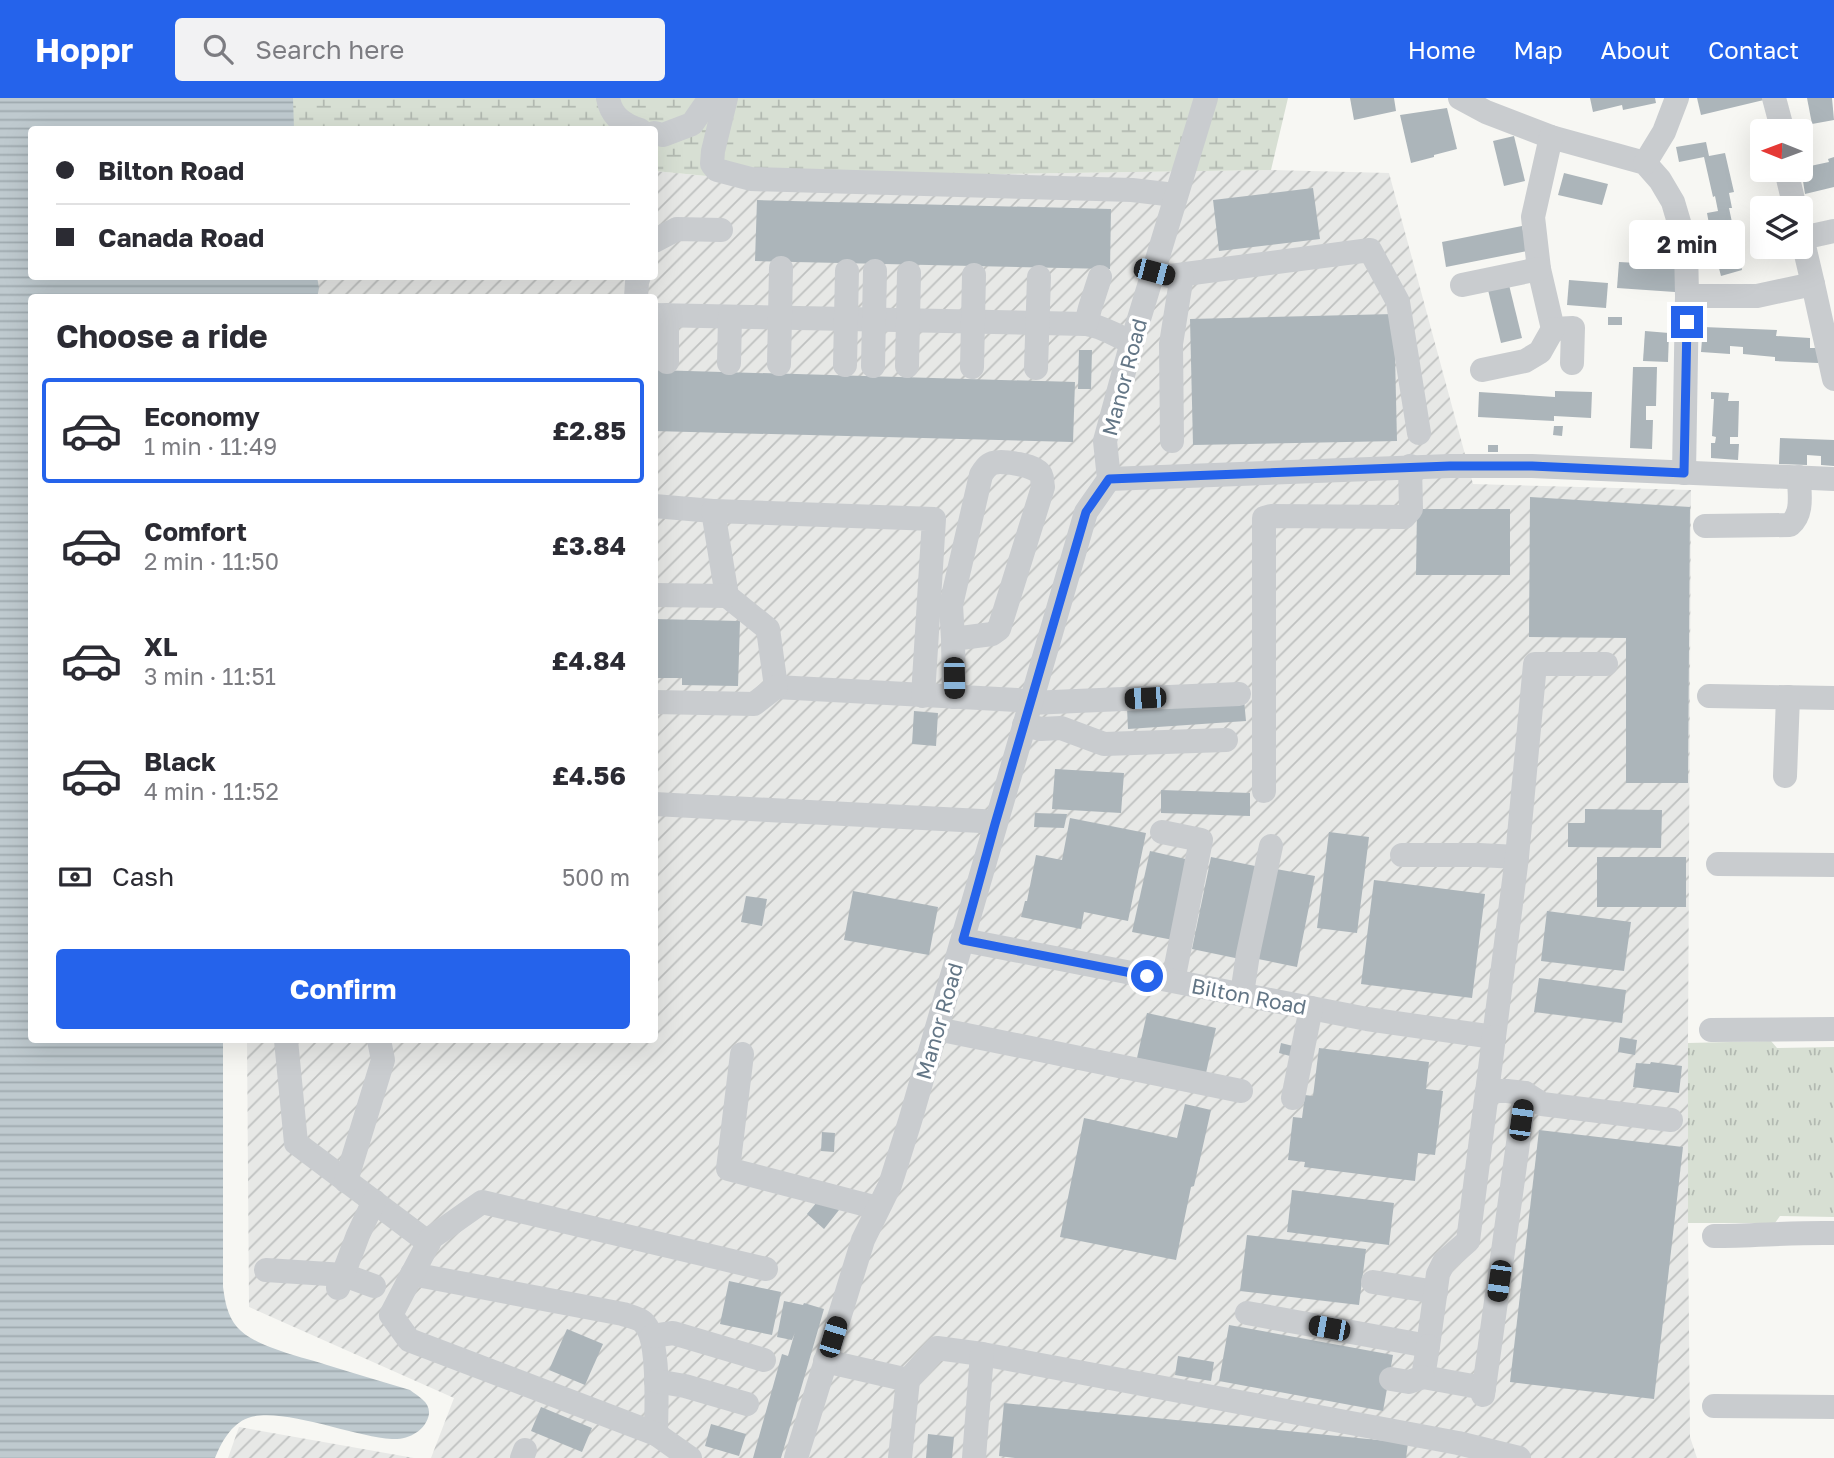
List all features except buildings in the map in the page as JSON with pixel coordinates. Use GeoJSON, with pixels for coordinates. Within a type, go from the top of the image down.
{"type":"FeatureCollection","features":[{"type":"Feature","properties":{"kind":"street"},"geometry":{"type":"LineString","coordinates":[[608,98],[610,109],[622,126]]}},
{"type":"Feature","properties":{"kind":"street"},"geometry":{"type":"LineString","coordinates":[[658,134],[663,135],[692,124],[710,98]]}},
{"type":"Feature","properties":{"kind":"street"},"geometry":{"type":"LineString","coordinates":[[726,98],[712,164],[717,170],[751,179],[1132,190],[1175,195]]}},
{"type":"Feature","properties":{"kind":"street","name":"Manor Road"},"geometry":{"type":"LineString","coordinates":[[796,1458],[863,1240],[890,1185],[1086,512],[1109,479],[1105,441],[1175,195],[1206,98]]}},
{"type":"Feature","properties":{"kind":"street"},"geometry":{"type":"LineString","coordinates":[[1460,98],[1486,112],[1551,137],[1645,163],[1660,180],[1673,202],[1686,246],[1688,296],[1684,473]]}},
{"type":"Feature","properties":{"kind":"street"},"geometry":{"type":"LineString","coordinates":[[1645,163],[1664,132],[1677,98]]}},
{"type":"Feature","properties":{"kind":"street"},"geometry":{"type":"LineString","coordinates":[[1774,98],[1780,119]]}},
{"type":"Feature","properties":{"kind":"street"},"geometry":{"type":"LineString","coordinates":[[1482,370],[1525,360],[1540,352],[1553,329],[1539,269],[1533,217],[1551,137]]}},
{"type":"Feature","properties":{"kind":"street"},"geometry":{"type":"LineString","coordinates":[[658,240],[677,229],[721,230]]}},
{"type":"Feature","properties":{"kind":"street"},"geometry":{"type":"LineString","coordinates":[[1813,234],[1834,231]]}},
{"type":"Feature","properties":{"kind":"street"},"geometry":{"type":"LineString","coordinates":[[1154,272],[1170,276],[1182,275],[1370,250],[1398,302],[1419,433]]}},
{"type":"Feature","properties":{"kind":"street"},"geometry":{"type":"LineString","coordinates":[[1807,259],[1834,379]]}},
{"type":"Feature","properties":{"kind":"street"},"geometry":{"type":"LineString","coordinates":[[786,364],[788,269]]}},
{"type":"Feature","properties":{"kind":"street"},"geometry":{"type":"LineString","coordinates":[[1462,285],[1539,269]]}},
{"type":"Feature","properties":{"kind":"street"},"geometry":{"type":"LineString","coordinates":[[858,365],[861,271]]}},
{"type":"Feature","properties":{"kind":"street"},"geometry":{"type":"LineString","coordinates":[[914,366],[916,273]]}},
{"type":"Feature","properties":{"kind":"street"},"geometry":{"type":"LineString","coordinates":[[978,367],[980,275]]}},
{"type":"Feature","properties":{"kind":"street"},"geometry":{"type":"LineString","coordinates":[[1172,442],[1171,344],[1182,275]]}},
{"type":"Feature","properties":{"kind":"street"},"geometry":{"type":"LineString","coordinates":[[1086,324],[1100,276]]}},
{"type":"Feature","properties":{"kind":"street"},"geometry":{"type":"LineString","coordinates":[[1043,368],[1045,277]]}},
{"type":"Feature","properties":{"kind":"street"},"geometry":{"type":"LineString","coordinates":[[1688,296],[1757,296],[1814,284]]}},
{"type":"Feature","properties":{"kind":"street"},"geometry":{"type":"LineString","coordinates":[[667,362],[661,315],[1086,324],[1101,326],[1132,342]]}},
{"type":"Feature","properties":{"kind":"street"},"geometry":{"type":"LineString","coordinates":[[723,363],[724,316]]}},
{"type":"Feature","properties":{"kind":"street"},"geometry":{"type":"LineString","coordinates":[[1553,329],[1573,328],[1572,363]]}},
{"type":"Feature","properties":{"kind":"street"},"geometry":{"type":"LineString","coordinates":[[953,639],[992,634],[999,629],[1043,487],[1037,469],[995,462],[986,467],[981,475],[951,605],[954,697]]}},
{"type":"Feature","properties":{"kind":"street"},"geometry":{"type":"LineString","coordinates":[[1109,479],[1409,467],[1532,466],[1834,479]]}},
{"type":"Feature","properties":{"kind":"street"},"geometry":{"type":"LineString","coordinates":[[1264,791],[1264,518],[1404,517],[1411,509],[1409,467]]}},
{"type":"Feature","properties":{"kind":"street"},"geometry":{"type":"LineString","coordinates":[[1705,526],[1790,525],[1798,517],[1799,477]]}},
{"type":"Feature","properties":{"kind":"street"},"geometry":{"type":"LineString","coordinates":[[658,506],[713,511],[934,519],[923,696]]}},
{"type":"Feature","properties":{"kind":"street"},"geometry":{"type":"LineString","coordinates":[[713,511],[727,596]]}},
{"type":"Feature","properties":{"kind":"street"},"geometry":{"type":"LineString","coordinates":[[658,595],[727,596],[768,629],[776,687]]}},
{"type":"Feature","properties":{"kind":"street"},"geometry":{"type":"LineString","coordinates":[[1423,1377],[1438,1274],[1444,1262],[1468,1241],[1517,857],[1535,664],[1606,664]]}},
{"type":"Feature","properties":{"kind":"street"},"geometry":{"type":"LineString","coordinates":[[658,702],[754,704],[776,687],[1017,700],[1041,729],[1061,728],[1104,744],[1226,740]]}},
{"type":"Feature","properties":{"kind":"street"},"geometry":{"type":"LineString","coordinates":[[1027,714],[1239,694]]}},
{"type":"Feature","properties":{"kind":"street"},"geometry":{"type":"LineString","coordinates":[[1709,696],[1834,698]]}},
{"type":"Feature","properties":{"kind":"street"},"geometry":{"type":"LineString","coordinates":[[1785,776],[1788,697]]}},
{"type":"Feature","properties":{"kind":"street"},"geometry":{"type":"LineString","coordinates":[[658,804],[981,821],[995,824]]}},
{"type":"Feature","properties":{"kind":"street"},"geometry":{"type":"LineString","coordinates":[[1162,832],[1201,840],[1173,981]]}},
{"type":"Feature","properties":{"kind":"street"},"geometry":{"type":"LineString","coordinates":[[1242,994],[1270,846]]}},
{"type":"Feature","properties":{"kind":"street"},"geometry":{"type":"LineString","coordinates":[[1402,855],[1517,857]]}},
{"type":"Feature","properties":{"kind":"street"},"geometry":{"type":"LineString","coordinates":[[1718,864],[1834,865]]}},
{"type":"Feature","properties":{"kind":"street","name":"Bilton Road"},"geometry":{"type":"LineString","coordinates":[[963,940],[1367,1019],[1494,1037]]}},
{"type":"Feature","properties":{"kind":"street"},"geometry":{"type":"LineString","coordinates":[[1293,1098],[1311,1008]]}},
{"type":"Feature","properties":{"kind":"street"},"geometry":{"type":"LineString","coordinates":[[937,1030],[1241,1091]]}},
{"type":"Feature","properties":{"kind":"street"},"geometry":{"type":"LineString","coordinates":[[1711,1030],[1834,1030]]}},
{"type":"Feature","properties":{"kind":"street"},"geometry":{"type":"LineString","coordinates":[[286,1043],[296,1143],[429,1243]]}},
{"type":"Feature","properties":{"kind":"street"},"geometry":{"type":"LineString","coordinates":[[346,1181],[383,1060],[380,1043]]}},
{"type":"Feature","properties":{"kind":"street"},"geometry":{"type":"LineString","coordinates":[[742,1054],[728,1169],[878,1208]]}},
{"type":"Feature","properties":{"kind":"street"},"geometry":{"type":"LineString","coordinates":[[1487,1091],[1525,1093],[1542,1104],[1671,1121]]}},
{"type":"Feature","properties":{"kind":"street"},"geometry":{"type":"LineString","coordinates":[[1391,1379],[1409,1382],[1423,1377],[1483,1392],[1525,1093]]}},
{"type":"Feature","properties":{"kind":"street"},"geometry":{"type":"LineString","coordinates":[[341,1283],[358,1235],[374,1201]]}},
{"type":"Feature","properties":{"kind":"street"},"geometry":{"type":"LineString","coordinates":[[690,1458],[656,1434],[409,1340],[391,1315],[431,1238],[482,1202],[766,1269]]}},
{"type":"Feature","properties":{"kind":"street"},"geometry":{"type":"LineString","coordinates":[[1714,1236],[1765,1236],[1789,1232],[1834,1233]]}},
{"type":"Feature","properties":{"kind":"street"},"geometry":{"type":"LineString","coordinates":[[266,1270],[374,1286]]}},
{"type":"Feature","properties":{"kind":"street"},"geometry":{"type":"LineString","coordinates":[[412,1274],[623,1314],[643,1322],[652,1336],[656,1363],[656,1434]]}},
{"type":"Feature","properties":{"kind":"street"},"geometry":{"type":"LineString","coordinates":[[1373,1282],[1436,1292]]}},
{"type":"Feature","properties":{"kind":"street"},"geometry":{"type":"LineString","coordinates":[[1247,1313],[1428,1346]]}},
{"type":"Feature","properties":{"kind":"street"},"geometry":{"type":"LineString","coordinates":[[652,1336],[673,1333],[764,1360]]}},
{"type":"Feature","properties":{"kind":"street"},"geometry":{"type":"LineString","coordinates":[[900,1458],[908,1380],[937,1348],[1010,1359],[1457,1451],[1519,1458]]}},
{"type":"Feature","properties":{"kind":"street"},"geometry":{"type":"LineString","coordinates":[[974,1458],[982,1354]]}},
{"type":"Feature","properties":{"kind":"street"},"geometry":{"type":"LineString","coordinates":[[825,1361],[908,1380]]}},
{"type":"Feature","properties":{"kind":"street"},"geometry":{"type":"LineString","coordinates":[[656,1381],[685,1386],[747,1404]]}},
{"type":"Feature","properties":{"kind":"street"},"geometry":{"type":"LineString","coordinates":[[1714,1406],[1834,1408]]}},
{"type":"Feature","properties":{"kind":"shaded area"},"geometry":{"type":"Polygon","coordinates":[[[0,98],[293,98],[294,126],[28,126],[28,280],[318,280],[319,288],[318,294],[28,294],[28,1043],[223,1043],[223,1287],[231,1318],[245,1334],[266,1346],[410,1390],[426,1403],[429,1414],[420,1430],[404,1438],[392,1439],[298,1419],[262,1415],[248,1418],[232,1429],[215,1458],[0,1458],[0,98]]]}},
{"type":"Feature","properties":{"kind":"shaded area"},"geometry":{"type":"Polygon","coordinates":[[[1271,170],[1389,173],[1473,484],[1691,490],[1688,1223],[1690,1437],[1697,1458],[431,1458],[454,1398],[249,1307],[247,1043],[658,1043],[658,294],[312,294],[319,280],[658,280],[658,171],[727,178],[1271,170]]]}},
{"type":"Feature","properties":{"kind":"shaded area"},"geometry":{"type":"Polygon","coordinates":[[[239,1427],[414,1458],[228,1458],[239,1427]]]}},
{"type":"Feature","properties":{"kind":"green space"},"geometry":{"type":"Polygon","coordinates":[[[27,98],[1288,98],[1271,170],[727,178],[658,171],[658,126],[31,126],[27,98]]]}},
{"type":"Feature","properties":{"kind":"green space"},"geometry":{"type":"Polygon","coordinates":[[[1771,1041],[1777,1048],[1834,1047],[1834,1217],[1780,1216],[1775,1223],[1688,1223],[1688,1043],[1771,1041]]]}},
{"type":"Feature","properties":{"kind":"route"},"geometry":{"type":"LineString","coordinates":[[1147,976],[963,940],[1086,512],[1109,479],[1450,466],[1532,466],[1684,473],[1687,322]]}}]}
